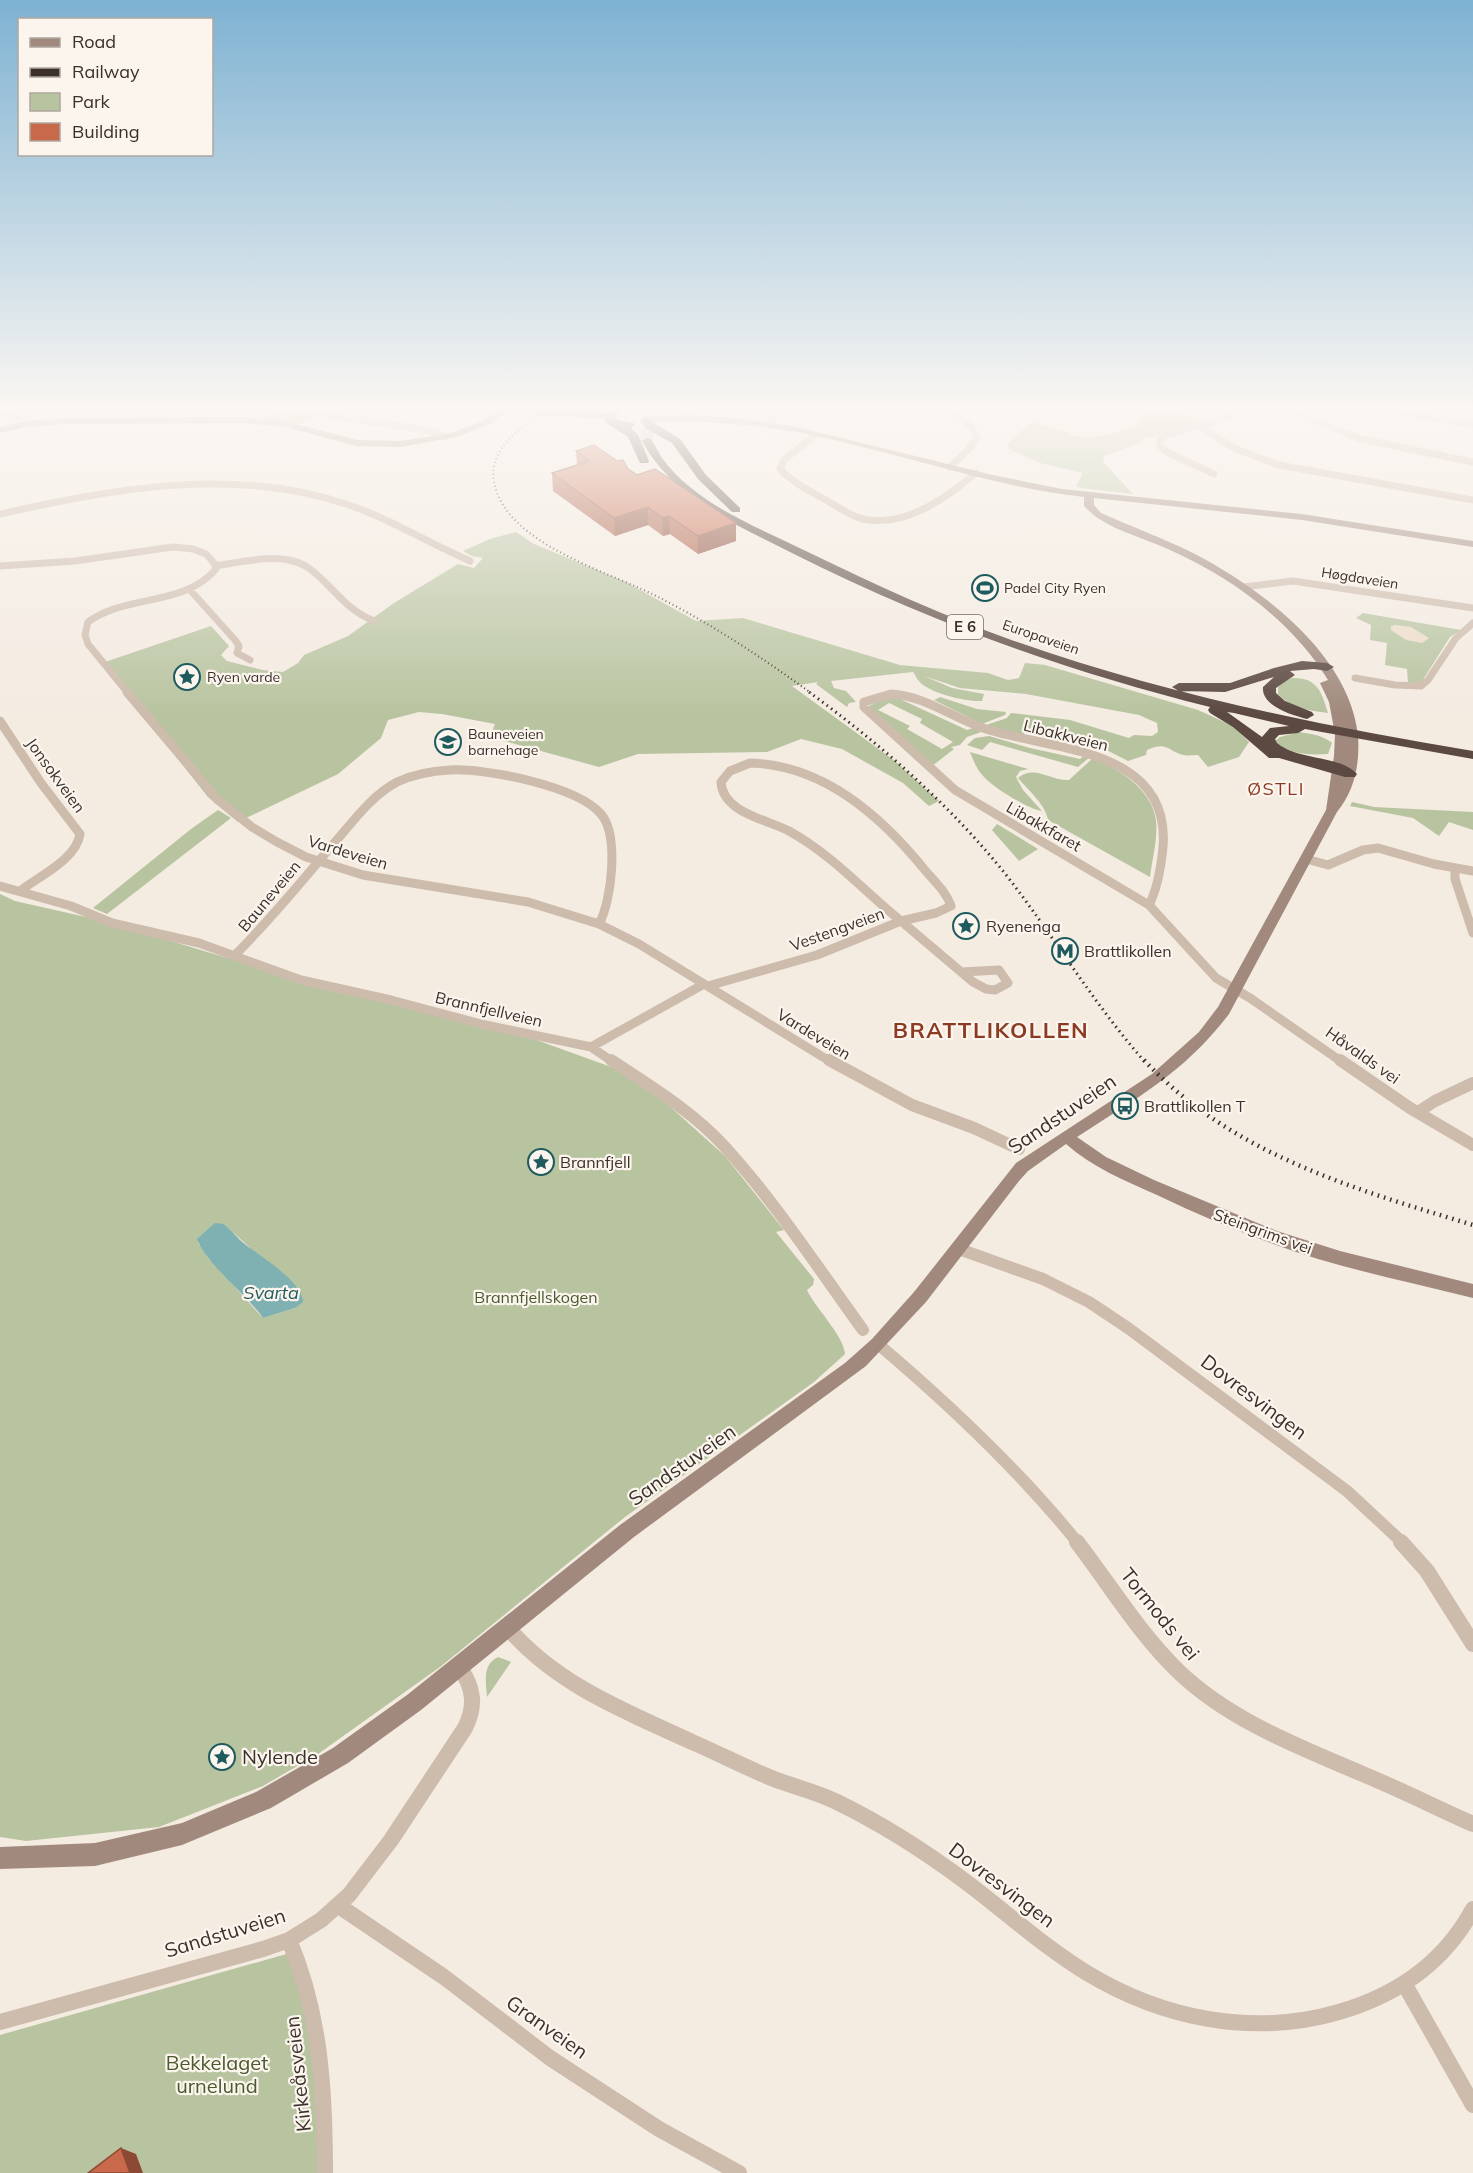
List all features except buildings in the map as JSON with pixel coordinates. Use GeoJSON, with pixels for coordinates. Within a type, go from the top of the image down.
{"type":"FeatureCollection","features":[{"type":"Feature","properties":{"kind":"highway","name":"Europaveien"},"geometry":{"type":"LineString","coordinates":[[725,512],[853,579],[940,617],[1072,665],[1194,699],[1360,736],[1473,755]]}},
{"type":"Feature","properties":{"kind":"highway","name":"Europaveien"},"geometry":{"type":"LineString","coordinates":[[741,512],[861,574],[949,612],[1076,658],[1235,703],[1343,726],[1473,749]]}},
{"type":"Feature","properties":{"kind":"highway","name":"E 6"},"geometry":{"type":"LineString","coordinates":[[1177,687],[1231,687],[1295,666],[1320,668]]}},
{"type":"Feature","properties":{"kind":"highway","name":"E 6"},"geometry":{"type":"LineString","coordinates":[[1320,668],[1276,679],[1270,685],[1270,696],[1287,708],[1343,726]]}},
{"type":"Feature","properties":{"kind":"highway","name":"E 6"},"geometry":{"type":"LineString","coordinates":[[1194,699],[1238,724],[1270,753],[1344,766]]}},
{"type":"Feature","properties":{"kind":"highway","name":"E 6"},"geometry":{"type":"LineString","coordinates":[[1217,711],[1296,729]]}},
{"type":"Feature","properties":{"kind":"highway","name":"E 6"},"geometry":{"type":"LineString","coordinates":[[1344,766],[1285,754],[1270,745],[1268,738],[1279,729],[1360,736]]}},
{"type":"Feature","properties":{"kind":"street"},"geometry":{"type":"LineString","coordinates":[[365,512],[470,561]]}},
{"type":"Feature","properties":{"kind":"street"},"geometry":{"type":"LineString","coordinates":[[851,512],[864,519],[882,520],[909,512]]}},
{"type":"Feature","properties":{"kind":"street","name":"Sandstuveien"},"geometry":{"type":"LineString","coordinates":[[0,2022],[289,1940],[339,1906],[361,1881],[391,1840],[470,1719],[474,1705],[472,1689],[460,1668],[614,1542],[838,1379],[878,1344],[920,1298],[1007,1182],[1034,1158],[1185,1057],[1214,1025],[1332,811],[1332,800],[1353,735],[1340,704],[1320,668],[1296,634],[1276,612],[1244,587],[1195,558],[1095,512]]}},
{"type":"Feature","properties":{"kind":"street"},"geometry":{"type":"LineString","coordinates":[[1257,512],[1473,544]]}},
{"type":"Feature","properties":{"kind":"street"},"geometry":{"type":"LineString","coordinates":[[0,566],[75,561],[173,547],[200,551],[212,559],[216,566],[264,559],[294,561],[309,568],[357,614],[374,621]]}},
{"type":"Feature","properties":{"kind":"street","name":"Vardeveien"},"geometry":{"type":"LineString","coordinates":[[216,566],[211,577],[191,591],[105,611],[90,621],[86,628],[87,642],[187,766],[218,800],[252,827],[277,842],[318,861],[395,882],[528,902],[599,924],[706,985],[827,1060],[893,1096],[974,1128],[1019,1149]]}},
{"type":"Feature","properties":{"kind":"street","name":"Høgdaveien"},"geometry":{"type":"LineString","coordinates":[[1244,587],[1272,582],[1307,582],[1473,608]]}},
{"type":"Feature","properties":{"kind":"street"},"geometry":{"type":"LineString","coordinates":[[191,591],[236,640],[239,646],[237,653],[250,660]]}},
{"type":"Feature","properties":{"kind":"street"},"geometry":{"type":"LineString","coordinates":[[1354,678],[1395,685],[1421,686],[1428,680],[1456,638],[1473,623]]}},
{"type":"Feature","properties":{"kind":"street","name":"Libakkveien"},"geometry":{"type":"LineString","coordinates":[[890,693],[899,692],[918,697],[965,721],[1007,736],[1103,758],[1146,787],[1161,810],[1165,831],[1157,890],[1149,905]]}},
{"type":"Feature","properties":{"kind":"street","name":"Libakkfaret"},"geometry":{"type":"LineString","coordinates":[[890,693],[867,700],[862,705],[955,790],[1149,905],[1216,978],[1235,990]]}},
{"type":"Feature","properties":{"kind":"street","name":"Jonsokveien"},"geometry":{"type":"LineString","coordinates":[[0,721],[81,838],[75,849],[66,857],[20,891]]}},
{"type":"Feature","properties":{"kind":"street"},"geometry":{"type":"LineString","coordinates":[[750,763],[776,765],[828,786],[874,816],[912,852],[952,904],[950,908],[936,914],[901,921],[822,852],[788,830],[727,801],[720,786],[726,774],[750,763]]}},
{"type":"Feature","properties":{"kind":"street","name":"Bauneveien"},"geometry":{"type":"LineString","coordinates":[[235,955],[262,928],[318,861],[384,789],[401,779],[458,769],[534,784],[579,797],[592,805],[606,821],[611,840],[608,903],[599,924]]}},
{"type":"Feature","properties":{"kind":"street"},"geometry":{"type":"LineString","coordinates":[[1306,859],[1328,865],[1364,849],[1382,848],[1473,871]]}},
{"type":"Feature","properties":{"kind":"street"},"geometry":{"type":"LineString","coordinates":[[1455,868],[1455,879],[1473,933]]}},
{"type":"Feature","properties":{"kind":"street","name":"Brannfjellveien"},"geometry":{"type":"LineString","coordinates":[[0,886],[71,906],[112,923],[199,943],[291,977],[331,988],[391,1000],[481,1024],[591,1047],[674,1102],[723,1145],[768,1199],[863,1330]]}},
{"type":"Feature","properties":{"kind":"street","name":"Vestengveien"},"geometry":{"type":"LineString","coordinates":[[591,1047],[664,1004],[706,985],[817,955],[901,921],[962,972]]}},
{"type":"Feature","properties":{"kind":"street","name":"Håvalds vei"},"geometry":{"type":"LineString","coordinates":[[1235,990],[1418,1112],[1473,1145]]}},
{"type":"Feature","properties":{"kind":"street"},"geometry":{"type":"LineString","coordinates":[[1418,1112],[1435,1101],[1473,1083]]}},
{"type":"Feature","properties":{"kind":"street","name":"Steingrims vei"},"geometry":{"type":"LineString","coordinates":[[1066,1136],[1085,1152],[1127,1174],[1244,1226],[1338,1257],[1473,1292]]}},
{"type":"Feature","properties":{"kind":"street","name":"Dovresvingen"},"geometry":{"type":"LineString","coordinates":[[958,1249],[1049,1281],[1089,1302],[1128,1328],[1347,1491],[1398,1538],[1427,1572],[1473,1644]]}},
{"type":"Feature","properties":{"kind":"street","name":"Tormods vei"},"geometry":{"type":"LineString","coordinates":[[878,1344],[971,1427],[1029,1487],[1075,1540],[1156,1647],[1180,1673],[1206,1695],[1258,1727],[1473,1824]]}},
{"type":"Feature","properties":{"kind":"street","name":"Dovresvingen"},"geometry":{"type":"LineString","coordinates":[[508,1628],[526,1651],[602,1700],[728,1760],[833,1800],[947,1868],[1088,1973],[1136,2000],[1194,2018],[1221,2023],[1273,2025],[1300,2022],[1345,2011],[1405,1985],[1421,1973],[1463,1928],[1473,1909]]}},
{"type":"Feature","properties":{"kind":"street"},"geometry":{"type":"LineString","coordinates":[[0,1858],[63,1859],[105,1854],[159,1842],[219,1821],[292,1786],[340,1756],[409,1708],[460,1668]]}},
{"type":"Feature","properties":{"kind":"street","name":"Granveien"},"geometry":{"type":"LineString","coordinates":[[339,1906],[444,1977],[550,2058],[659,2128],[739,2173]]}},
{"type":"Feature","properties":{"kind":"street","name":"Kirkeåsveien"},"geometry":{"type":"LineString","coordinates":[[289,1940],[298,1959],[312,2004],[320,2047],[324,2087],[326,2173]]}},
{"type":"Feature","properties":{"kind":"street"},"geometry":{"type":"LineString","coordinates":[[1405,1985],[1473,2105]]}},
{"type":"Feature","properties":{"kind":"green space"},"geometry":{"type":"Polygon","coordinates":[[[516,532],[534,544],[626,582],[696,621],[743,618],[900,665],[988,673],[1008,680],[1019,678],[1025,663],[1045,665],[1198,710],[1233,726],[1249,742],[1239,757],[1208,767],[1198,755],[1183,755],[1159,746],[1147,750],[1146,755],[1128,761],[1085,739],[1073,739],[1074,746],[1049,740],[1050,737],[1025,732],[1023,735],[986,725],[1007,718],[1011,713],[1070,720],[1129,738],[1134,735],[1152,736],[1158,732],[1157,723],[1139,715],[1026,694],[960,688],[924,676],[952,688],[984,694],[982,701],[968,700],[930,689],[918,680],[913,672],[831,681],[834,688],[846,691],[856,702],[849,703],[847,707],[816,684],[818,682],[792,686],[895,761],[939,801],[929,806],[903,783],[842,749],[801,739],[767,752],[638,754],[599,767],[490,737],[495,724],[419,712],[388,720],[381,738],[338,774],[238,822],[208,797],[102,663],[211,626],[229,646],[221,655],[227,661],[263,670],[283,672],[298,663],[304,655],[348,636],[394,603],[458,564],[474,568],[483,558],[463,551],[490,539],[516,532]]]}},
{"type":"Feature","properties":{"kind":"green space"},"geometry":{"type":"Polygon","coordinates":[[[1363,613],[1461,630],[1450,637],[1421,683],[1408,684],[1407,669],[1385,665],[1387,643],[1370,640],[1371,625],[1356,618],[1363,613]]]}},
{"type":"Feature","properties":{"kind":"green space"},"geometry":{"type":"Polygon","coordinates":[[[1292,678],[1300,678],[1313,683],[1321,692],[1328,713],[1295,706],[1283,699],[1278,694],[1278,687],[1292,678]]]}},
{"type":"Feature","properties":{"kind":"green space"},"geometry":{"type":"Polygon","coordinates":[[[891,696],[902,697],[902,700],[967,730],[973,728],[984,731],[967,737],[960,745],[951,747],[954,749],[932,766],[869,706],[891,696]],[[889,703],[878,710],[910,726],[907,729],[942,749],[953,742],[920,723],[922,719],[889,703]]]}},
{"type":"Feature","properties":{"kind":"green space"},"geometry":{"type":"Polygon","coordinates":[[[940,697],[977,709],[1006,712],[1005,715],[982,724],[934,700],[940,697]]]}},
{"type":"Feature","properties":{"kind":"green space"},"geometry":{"type":"Polygon","coordinates":[[[1299,732],[1313,734],[1332,743],[1328,754],[1293,752],[1275,741],[1280,737],[1299,732]]]}},
{"type":"Feature","properties":{"kind":"green space"},"geometry":{"type":"Polygon","coordinates":[[[989,736],[1080,759],[1084,756],[1090,757],[1078,767],[990,742],[982,750],[967,745],[975,738],[989,736]]]}},
{"type":"Feature","properties":{"kind":"green space"},"geometry":{"type":"Polygon","coordinates":[[[970,752],[1028,769],[1020,771],[1016,777],[1023,790],[1042,811],[1020,802],[989,782],[978,769],[970,752]]]}},
{"type":"Feature","properties":{"kind":"green space"},"geometry":{"type":"Polygon","coordinates":[[[1093,758],[1124,775],[1142,790],[1149,800],[1156,821],[1150,877],[1048,820],[1040,803],[1018,778],[1024,774],[1036,773],[1069,780],[1093,758]]]}},
{"type":"Feature","properties":{"kind":"green space"},"geometry":{"type":"Polygon","coordinates":[[[1352,802],[1374,807],[1473,812],[1473,830],[1449,822],[1439,836],[1413,818],[1350,806],[1352,802]]]}},
{"type":"Feature","properties":{"kind":"green space"},"geometry":{"type":"Polygon","coordinates":[[[218,810],[231,818],[107,914],[93,908],[191,829],[218,810]]]}},
{"type":"Feature","properties":{"kind":"green space"},"geometry":{"type":"Polygon","coordinates":[[[997,824],[1038,849],[1019,861],[992,830],[997,824]]]}},
{"type":"Feature","properties":{"kind":"green space","name":"Brannfjellskogen"},"geometry":{"type":"Polygon","coordinates":[[[0,894],[15,901],[108,922],[224,957],[506,1029],[614,1068],[666,1103],[725,1156],[784,1230],[776,1232],[814,1279],[813,1285],[807,1290],[840,1339],[845,1354],[814,1382],[625,1517],[440,1667],[318,1754],[263,1786],[159,1827],[26,1841],[0,1837],[0,894]],[[224,1224],[215,1226],[206,1232],[198,1243],[208,1258],[263,1318],[295,1308],[294,1285],[224,1224]]]}},
{"type":"Feature","properties":{"kind":"green space"},"geometry":{"type":"Polygon","coordinates":[[[498,1657],[511,1662],[487,1697],[487,1669],[489,1664],[498,1657]]]}},
{"type":"Feature","properties":{"kind":"green space","name":"Bekkelaget urnelund"},"geometry":{"type":"Polygon","coordinates":[[[290,1953],[321,2079],[317,2173],[0,2173],[0,2035],[290,1953]]]}},
{"type":"Feature","properties":{"kind":"shaded area"},"geometry":{"type":"Polygon","coordinates":[[[1391,626],[1411,627],[1429,638],[1422,643],[1406,640],[1391,630],[1391,626]]]}},
{"type":"Feature","properties":{"kind":"water","name":"Svarta"},"geometry":{"type":"Polygon","coordinates":[[[215,1223],[224,1224],[240,1240],[278,1268],[295,1285],[303,1302],[295,1308],[263,1318],[217,1269],[197,1239],[215,1223]]]}},
{"type":"Feature","properties":{"kind":"railway"},"geometry":{"type":"LineString","coordinates":[[509,512],[518,524],[540,540],[702,621],[811,693]]}},
{"type":"Feature","properties":{"kind":"railway"},"geometry":{"type":"LineString","coordinates":[[809,692],[887,753],[959,821],[1003,871],[1107,1016],[1145,1062]]}},
{"type":"Feature","properties":{"kind":"railway"},"geometry":{"type":"LineString","coordinates":[[1144,1060],[1178,1093],[1215,1120],[1255,1144],[1340,1182],[1473,1225]]}},
{"type":"Feature","properties":{"kind":"place","name":"Padel City Ryen"},"geometry":{"type":"Point","coordinates":[985,588]}},
{"type":"Feature","properties":{"kind":"place","name":"Ryen varde"},"geometry":{"type":"Point","coordinates":[187,677]}},
{"type":"Feature","properties":{"kind":"place","name":"Bauneveien barnehage"},"geometry":{"type":"Point","coordinates":[448,742]}},
{"type":"Feature","properties":{"kind":"place","name":"Ryenenga"},"geometry":{"type":"Point","coordinates":[966,926]}},
{"type":"Feature","properties":{"kind":"place","name":"Brattlikollen"},"geometry":{"type":"Point","coordinates":[1065,951]}},
{"type":"Feature","properties":{"kind":"place","name":"Brattlikollen T"},"geometry":{"type":"Point","coordinates":[1125,1106]}},
{"type":"Feature","properties":{"kind":"place","name":"Brannfjell"},"geometry":{"type":"Point","coordinates":[541,1162]}},
{"type":"Feature","properties":{"kind":"place","name":"Nylende"},"geometry":{"type":"Point","coordinates":[222,1757]}},
{"type":"Feature","properties":{"kind":"district","name":"ØSTLI"},"geometry":{"type":"Point","coordinates":[1276,789]}},
{"type":"Feature","properties":{"kind":"district","name":"BRATTLIKOLLEN"},"geometry":{"type":"Point","coordinates":[991,1030]}}]}
